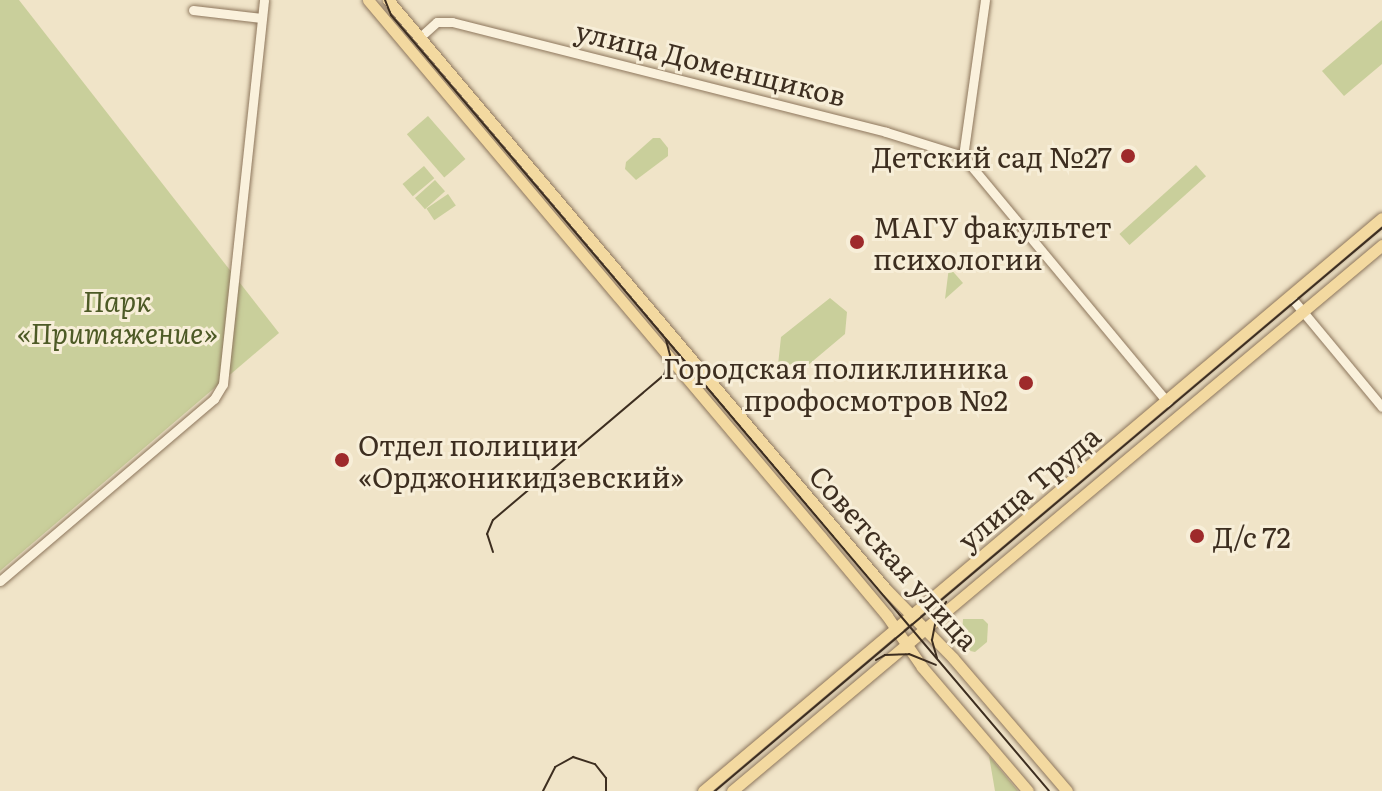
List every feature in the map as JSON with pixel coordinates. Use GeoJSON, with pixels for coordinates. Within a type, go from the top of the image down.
{"type":"FeatureCollection","features":[{"type":"Feature","properties":{"kind":"main road","name":"Советская улица"},"geometry":{"type":"LineString","coordinates":[[368,0],[676,365],[1028,791]]}},
{"type":"Feature","properties":{"kind":"main road","name":"Советская улица"},"geometry":{"type":"LineString","coordinates":[[388,0],[687,355],[1067,791]]}},
{"type":"Feature","properties":{"kind":"main road","name":"улица Доменщиков"},"geometry":{"type":"LineString","coordinates":[[408,48],[419,38]]}},
{"type":"Feature","properties":{"kind":"main road","name":"улица Труда"},"geometry":{"type":"LineString","coordinates":[[703,791],[1382,218]]}},
{"type":"Feature","properties":{"kind":"main road","name":"улица Труда"},"geometry":{"type":"LineString","coordinates":[[732,791],[1382,245]]}},
{"type":"Feature","properties":{"kind":"main road"},"geometry":{"type":"LineString","coordinates":[[676,365],[687,355]]}},
{"type":"Feature","properties":{"kind":"street"},"geometry":{"type":"LineString","coordinates":[[0,581],[214,399],[223,384],[264,0]]}},
{"type":"Feature","properties":{"kind":"street"},"geometry":{"type":"LineString","coordinates":[[985,0],[963,156],[1167,402]]}},
{"type":"Feature","properties":{"kind":"street"},"geometry":{"type":"LineString","coordinates":[[193,10],[262,18]]}},
{"type":"Feature","properties":{"kind":"street","name":"улица Доменщиков"},"geometry":{"type":"LineString","coordinates":[[419,38],[437,22],[452,22],[886,132],[963,156]]}},
{"type":"Feature","properties":{"kind":"street"},"geometry":{"type":"LineString","coordinates":[[1290,296],[1382,407]]}},
{"type":"Feature","properties":{"kind":"green space","name":"Парк «Притяжение»"},"geometry":{"type":"Polygon","coordinates":[[[0,0],[19,0],[279,333],[0,571],[0,0]]]}},
{"type":"Feature","properties":{"kind":"green space"},"geometry":{"type":"Polygon","coordinates":[[[1382,20],[1382,64],[1344,96],[1322,71],[1382,20]]]}},
{"type":"Feature","properties":{"kind":"green space"},"geometry":{"type":"Polygon","coordinates":[[[428,116],[465,159],[444,177],[407,134],[428,116]]]}},
{"type":"Feature","properties":{"kind":"green space"},"geometry":{"type":"Polygon","coordinates":[[[653,138],[660,138],[668,148],[668,156],[636,180],[625,169],[626,162],[653,138]]]}},
{"type":"Feature","properties":{"kind":"green space"},"geometry":{"type":"Polygon","coordinates":[[[1196,165],[1206,176],[1129,245],[1119,234],[1196,165]]]}},
{"type":"Feature","properties":{"kind":"green space"},"geometry":{"type":"Polygon","coordinates":[[[424,166],[434,178],[413,196],[403,184],[424,166]]]}},
{"type":"Feature","properties":{"kind":"green space"},"geometry":{"type":"Polygon","coordinates":[[[435,180],[445,191],[425,209],[415,198],[435,180]]]}},
{"type":"Feature","properties":{"kind":"green space"},"geometry":{"type":"Polygon","coordinates":[[[448,194],[456,206],[434,220],[426,209],[448,194]]]}},
{"type":"Feature","properties":{"kind":"green space"},"geometry":{"type":"Polygon","coordinates":[[[949,267],[963,283],[945,299],[949,267]]]}},
{"type":"Feature","properties":{"kind":"green space"},"geometry":{"type":"Polygon","coordinates":[[[830,298],[847,312],[845,334],[801,371],[791,364],[784,368],[778,365],[781,337],[830,298]]]}},
{"type":"Feature","properties":{"kind":"green space"},"geometry":{"type":"Polygon","coordinates":[[[963,619],[983,619],[988,624],[987,642],[975,652],[961,649],[963,619]]]}},
{"type":"Feature","properties":{"kind":"green space"},"geometry":{"type":"Polygon","coordinates":[[[989,756],[1018,791],[995,791],[989,756]]]}},
{"type":"Feature","properties":{"kind":"tram line"},"geometry":{"type":"LineString","coordinates":[[385,0],[391,15],[1049,791]]}},
{"type":"Feature","properties":{"kind":"tram line"},"geometry":{"type":"LineString","coordinates":[[715,791],[1382,228]]}},
{"type":"Feature","properties":{"kind":"tram line"},"geometry":{"type":"LineString","coordinates":[[493,552],[487,534],[493,520],[664,375],[670,355],[666,340]]}},
{"type":"Feature","properties":{"kind":"tram line"},"geometry":{"type":"LineString","coordinates":[[937,658],[932,640],[937,615],[946,602]]}},
{"type":"Feature","properties":{"kind":"tram line"},"geometry":{"type":"LineString","coordinates":[[876,660],[885,655],[909,654],[936,665]]}},
{"type":"Feature","properties":{"kind":"tram line"},"geometry":{"type":"LineString","coordinates":[[543,791],[555,767],[573,757],[595,764],[606,778],[606,791]]}},
{"type":"Feature","properties":{"kind":"place","name":"Детский сад №27"},"geometry":{"type":"Point","coordinates":[1128,156]}},
{"type":"Feature","properties":{"kind":"place","name":"МАГУ факультет психологии"},"geometry":{"type":"Point","coordinates":[857,242]}},
{"type":"Feature","properties":{"kind":"place","name":"Городская поликлиника профосмотров №2"},"geometry":{"type":"Point","coordinates":[1026,383]}},
{"type":"Feature","properties":{"kind":"place","name":"Отдел полиции «Орджоникидзевский»"},"geometry":{"type":"Point","coordinates":[342,460]}},
{"type":"Feature","properties":{"kind":"place","name":"Д/с 72"},"geometry":{"type":"Point","coordinates":[1197,536]}}]}
